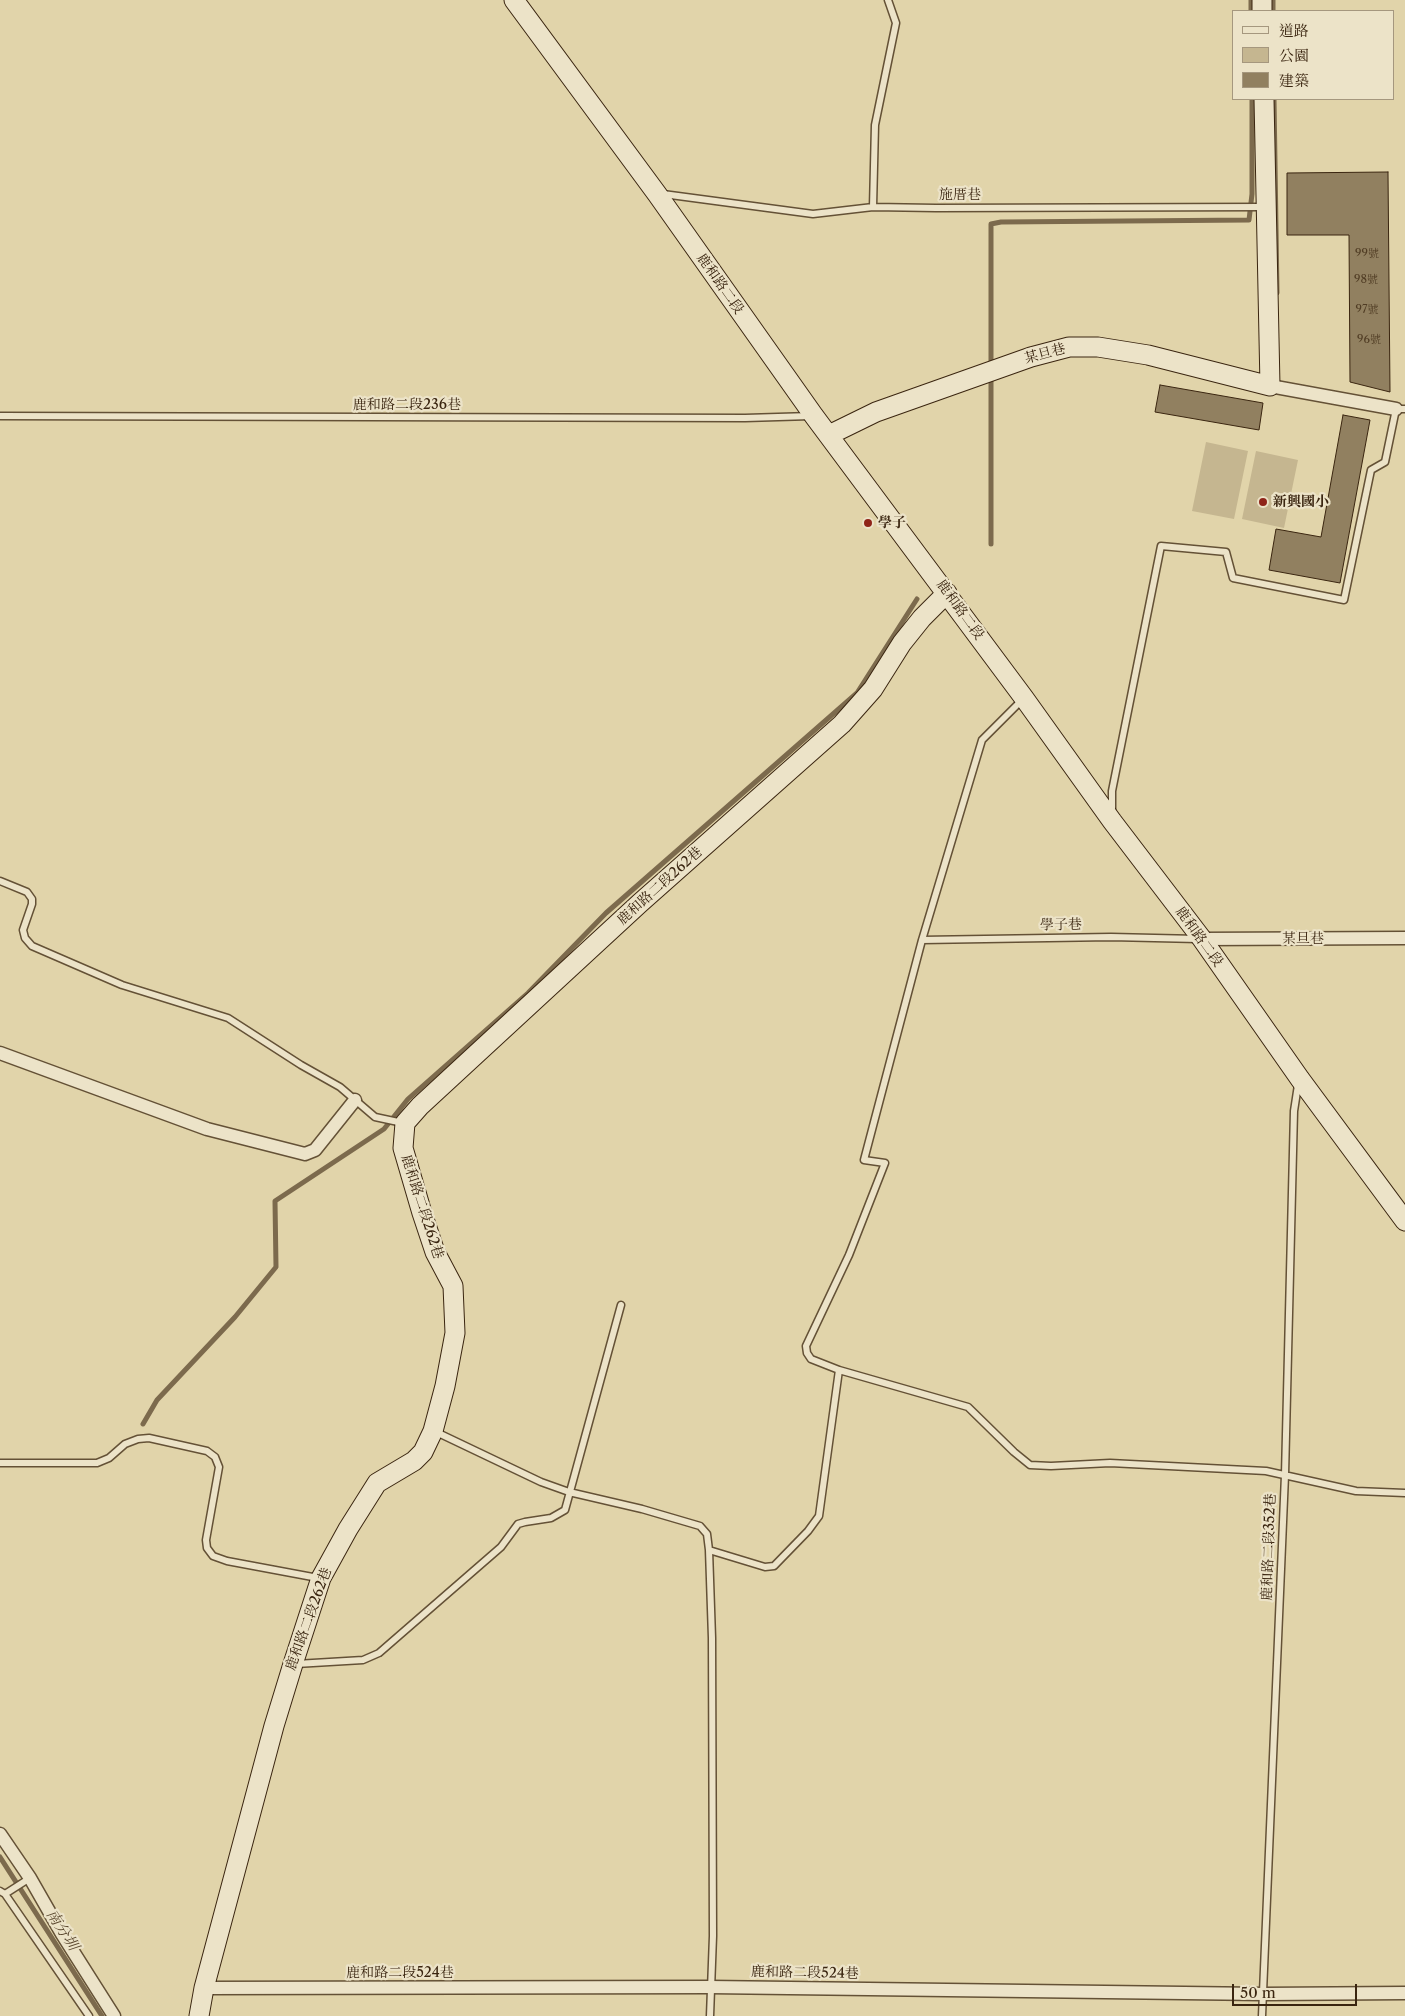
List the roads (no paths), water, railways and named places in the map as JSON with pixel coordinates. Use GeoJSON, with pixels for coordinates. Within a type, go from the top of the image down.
{"type":"FeatureCollection","features":[{"type":"Feature","properties":{"kind":"street","name":"鹿和路二段"},"geometry":{"type":"LineString","coordinates":[[514,0],[657,194],[814,416],[947,593],[1112,821],[1202,939],[1300,1079],[1402,1212]]}},
{"type":"Feature","properties":{"kind":"street"},"geometry":{"type":"LineString","coordinates":[[1264,100],[1270,386],[1401,409]]}},
{"type":"Feature","properties":{"kind":"street","name":"某旦巷"},"geometry":{"type":"LineString","coordinates":[[829,435],[876,412],[1031,357],[1069,347],[1098,347],[1148,356],[1270,386]]}},
{"type":"Feature","properties":{"kind":"street","name":"鹿和路二段262巷"},"geometry":{"type":"LineString","coordinates":[[199,2016],[204,1988],[274,1726],[322,1578],[348,1529],[377,1483],[414,1461],[423,1452],[433,1431],[445,1386],[455,1333],[453,1286],[434,1252],[403,1148],[405,1123],[420,1106],[640,903],[842,724],[873,688],[902,643],[922,618],[947,593]]}},
{"type":"Feature","properties":{"kind":"street","name":"某旦巷"},"geometry":{"type":"LineString","coordinates":[[1202,939],[1405,938]]}},
{"type":"Feature","properties":{"kind":"street"},"geometry":{"type":"LineString","coordinates":[[0,1054],[207,1129],[305,1154],[315,1150],[354,1100]]}},
{"type":"Feature","properties":{"kind":"street"},"geometry":{"type":"LineString","coordinates":[[0,1834],[30,1878],[62,1934],[114,2016]]}},
{"type":"Feature","properties":{"kind":"street","name":"鹿和路二段524巷"},"geometry":{"type":"LineString","coordinates":[[204,1988],[710,1987],[1263,1994],[1405,1992]]}},
{"type":"Feature","properties":{"kind":"lane"},"geometry":{"type":"LineString","coordinates":[[873,207],[875,125],[896,24],[888,0]]}},
{"type":"Feature","properties":{"kind":"lane","name":"施厝巷"},"geometry":{"type":"LineString","coordinates":[[657,194],[813,214],[873,207],[1266,207]]}},
{"type":"Feature","properties":{"kind":"lane"},"geometry":{"type":"LineString","coordinates":[[1112,821],[1112,791],[1161,546],[1226,552],[1233,578],[1344,600],[1371,470],[1385,462],[1401,409]]}},
{"type":"Feature","properties":{"kind":"lane","name":"鹿和路二段236巷"},"geometry":{"type":"LineString","coordinates":[[0,416],[725,418],[814,416]]}},
{"type":"Feature","properties":{"kind":"lane"},"geometry":{"type":"LineString","coordinates":[[1024,698],[982,740],[922,940],[864,1160],[885,1163],[849,1255],[806,1346],[807,1353],[811,1359],[839,1370],[968,1407],[1030,1465],[1110,1463],[1266,1471],[1356,1492],[1405,1493]]}},
{"type":"Feature","properties":{"kind":"lane"},"geometry":{"type":"LineString","coordinates":[[0,881],[27,892],[32,899],[23,930],[25,938],[32,946],[122,985],[228,1018],[301,1065],[340,1087],[375,1117],[405,1123]]}},
{"type":"Feature","properties":{"kind":"lane","name":"學子巷"},"geometry":{"type":"LineString","coordinates":[[922,940],[1111,937],[1202,939]]}},
{"type":"Feature","properties":{"kind":"lane","name":"鹿和路二段352巷"},"geometry":{"type":"LineString","coordinates":[[1262,2016],[1285,1475],[1294,1110],[1300,1079]]}},
{"type":"Feature","properties":{"kind":"lane"},"geometry":{"type":"LineString","coordinates":[[293,1664],[363,1660],[379,1653],[501,1547],[518,1524],[551,1518],[565,1510],[621,1305]]}},
{"type":"Feature","properties":{"kind":"lane"},"geometry":{"type":"LineString","coordinates":[[709,1550],[765,1567],[774,1566],[819,1516],[839,1370]]}},
{"type":"Feature","properties":{"kind":"lane"},"geometry":{"type":"LineString","coordinates":[[433,1431],[541,1482],[569,1492],[642,1509],[700,1526],[707,1534],[712,1648],[710,2016]]}},
{"type":"Feature","properties":{"kind":"lane"},"geometry":{"type":"LineString","coordinates":[[0,1463],[97,1463],[109,1458],[125,1444],[138,1439],[149,1438],[207,1451],[215,1457],[219,1467],[206,1540],[207,1548],[213,1556],[227,1561],[322,1578]]}},
{"type":"Feature","properties":{"kind":"lane"},"geometry":{"type":"LineString","coordinates":[[30,1878],[3,1892],[89,2016]]}},
{"type":"Feature","properties":{"kind":"waterway"},"geometry":{"type":"LineString","coordinates":[[1251,0],[1251,10]]}},
{"type":"Feature","properties":{"kind":"waterway"},"geometry":{"type":"LineString","coordinates":[[1273,0],[1273,10]]}},
{"type":"Feature","properties":{"kind":"waterway"},"geometry":{"type":"LineString","coordinates":[[991,366],[991,224],[1001,222],[1249,220],[1252,194],[1252,100]]}},
{"type":"Feature","properties":{"kind":"waterway"},"geometry":{"type":"LineString","coordinates":[[1274,100],[1277,293]]}},
{"type":"Feature","properties":{"kind":"waterway"},"geometry":{"type":"LineString","coordinates":[[991,375],[991,544]]}},
{"type":"Feature","properties":{"kind":"waterway"},"geometry":{"type":"LineString","coordinates":[[143,1424],[157,1400],[235,1317],[276,1267],[275,1201],[384,1129],[408,1099],[528,993],[606,913],[857,693],[917,599]]}},
{"type":"Feature","properties":{"kind":"waterway","name":"南分圳"},"geometry":{"type":"LineString","coordinates":[[0,1857],[102,2016]]}},
{"type":"Feature","properties":{"kind":"place","name":"新興國小"},"geometry":{"type":"Point","coordinates":[1263,502]}},
{"type":"Feature","properties":{"kind":"place","name":"學子"},"geometry":{"type":"Point","coordinates":[868,523]}}]}
